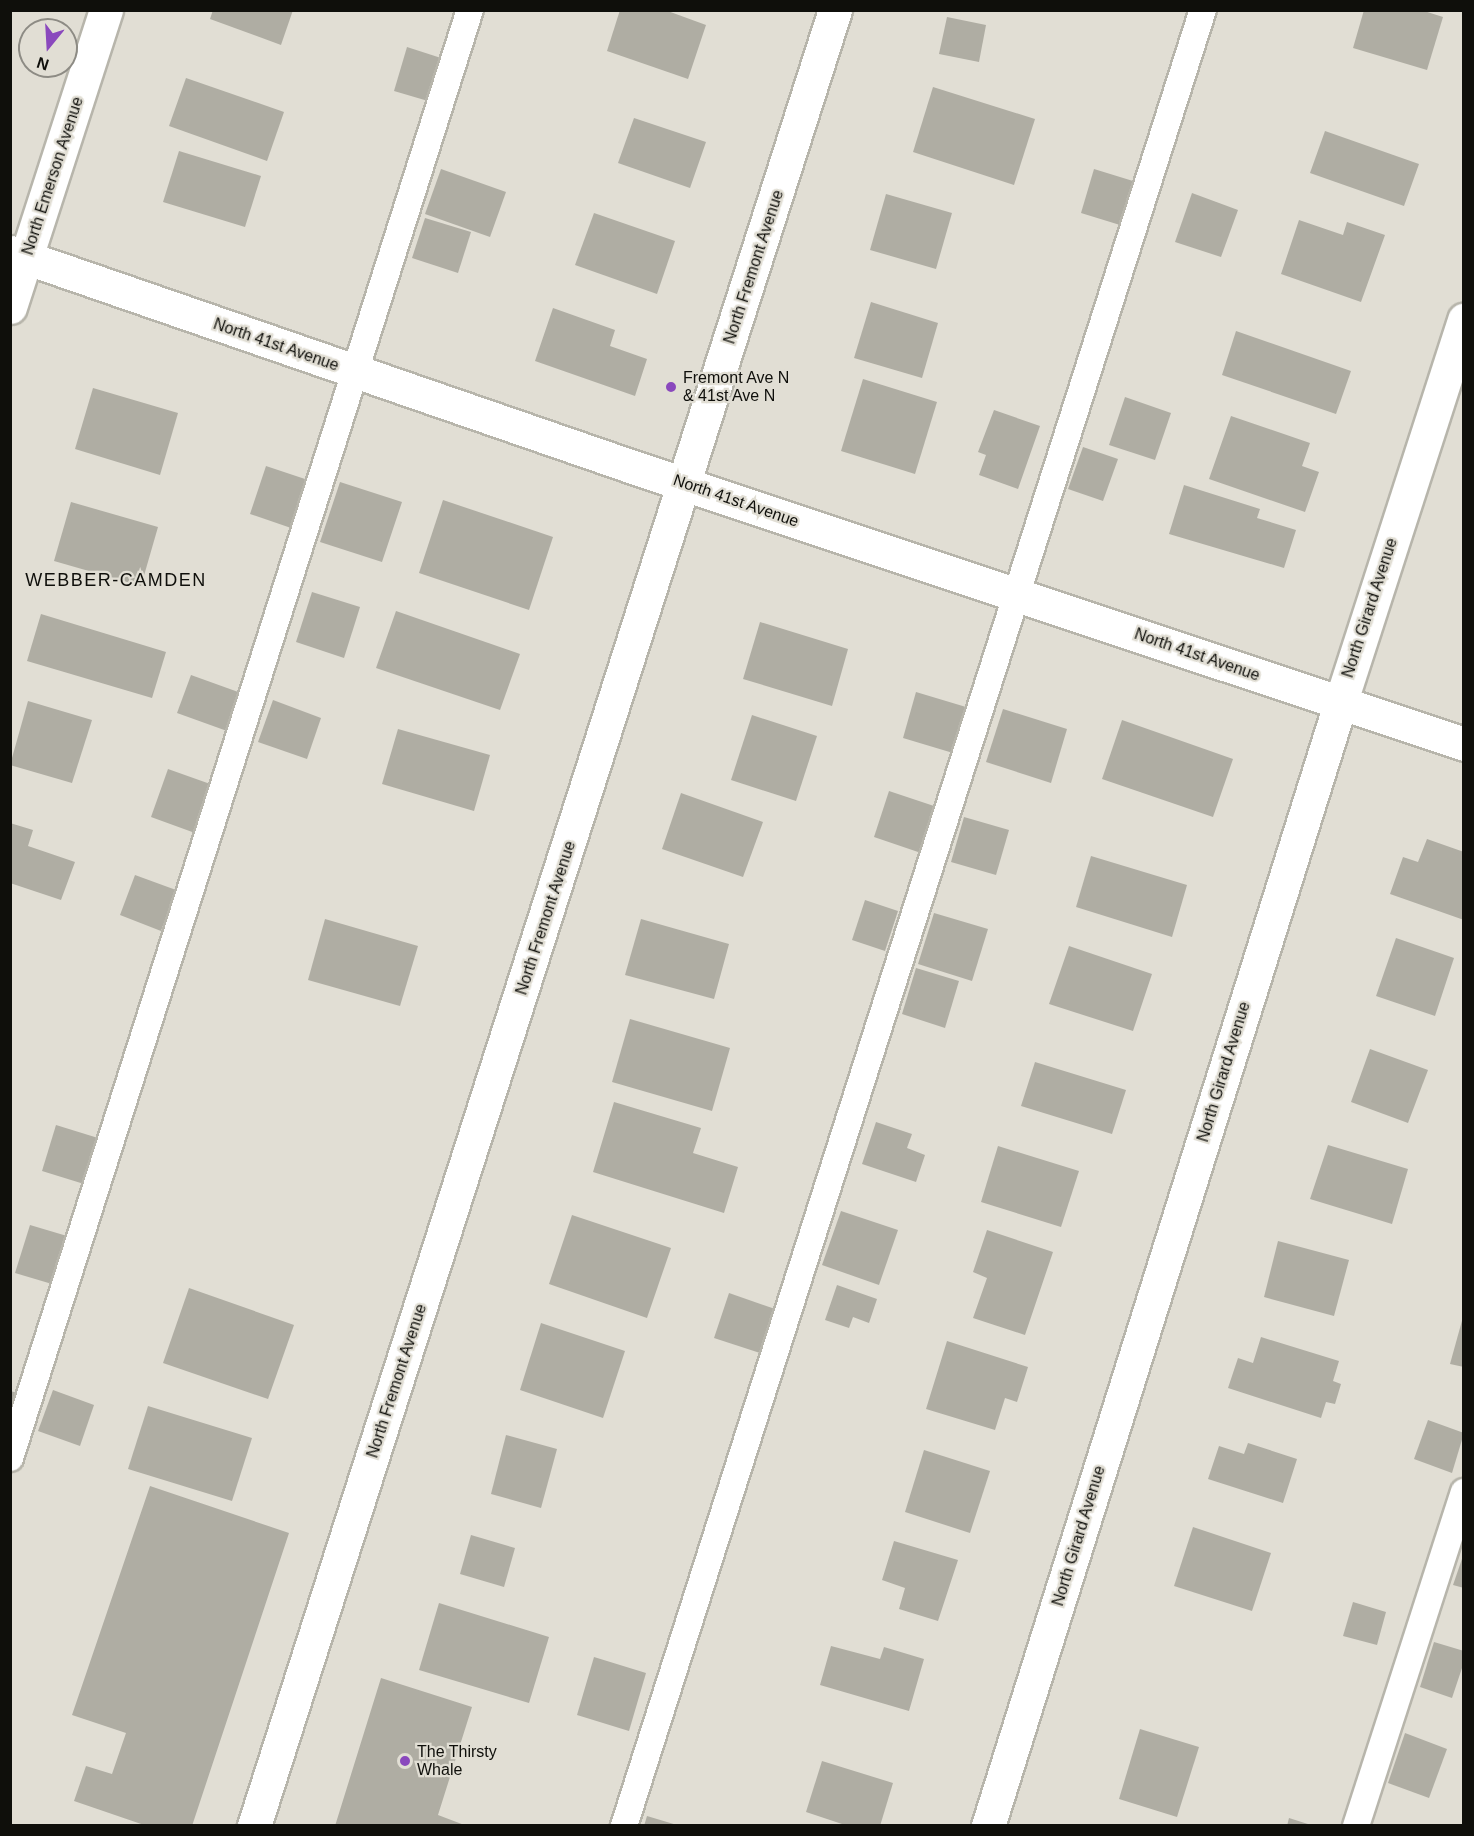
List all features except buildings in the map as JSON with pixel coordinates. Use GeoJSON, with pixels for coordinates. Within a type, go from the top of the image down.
{"type":"FeatureCollection","features":[{"type":"Feature","properties":{"kind":"street","name":"North Emerson Avenue"},"geometry":{"type":"LineString","coordinates":[[10,307],[19,254],[106,10]]}},
{"type":"Feature","properties":{"kind":"street","name":"North Fremont Avenue"},"geometry":{"type":"LineString","coordinates":[[254,1826],[835,10]]}},
{"type":"Feature","properties":{"kind":"street","name":"North 41st Avenue"},"geometry":{"type":"LineString","coordinates":[[19,254],[65,273],[354,372],[1464,744]]}},
{"type":"Feature","properties":{"kind":"street","name":"North Girard Avenue"},"geometry":{"type":"LineString","coordinates":[[988,1826],[1340,704],[1464,319]]}},
{"type":"Feature","properties":{"kind":"lane"},"geometry":{"type":"LineString","coordinates":[[10,1458],[470,10]]}},
{"type":"Feature","properties":{"kind":"lane"},"geometry":{"type":"LineString","coordinates":[[624,1826],[1203,10]]}},
{"type":"Feature","properties":{"kind":"lane"},"geometry":{"type":"LineString","coordinates":[[1356,1826],[1464,1491]]}},
{"type":"Feature","properties":{"kind":"place","name":"Fremont Ave N & 41st Ave N"},"geometry":{"type":"Point","coordinates":[671,387]}},
{"type":"Feature","properties":{"kind":"place","name":"The Thirsty Whale"},"geometry":{"type":"Point","coordinates":[405,1761]}},
{"type":"Feature","properties":{"kind":"district","name":"WEBBER-CAMDEN"},"geometry":{"type":"Point","coordinates":[116,580]}}]}
